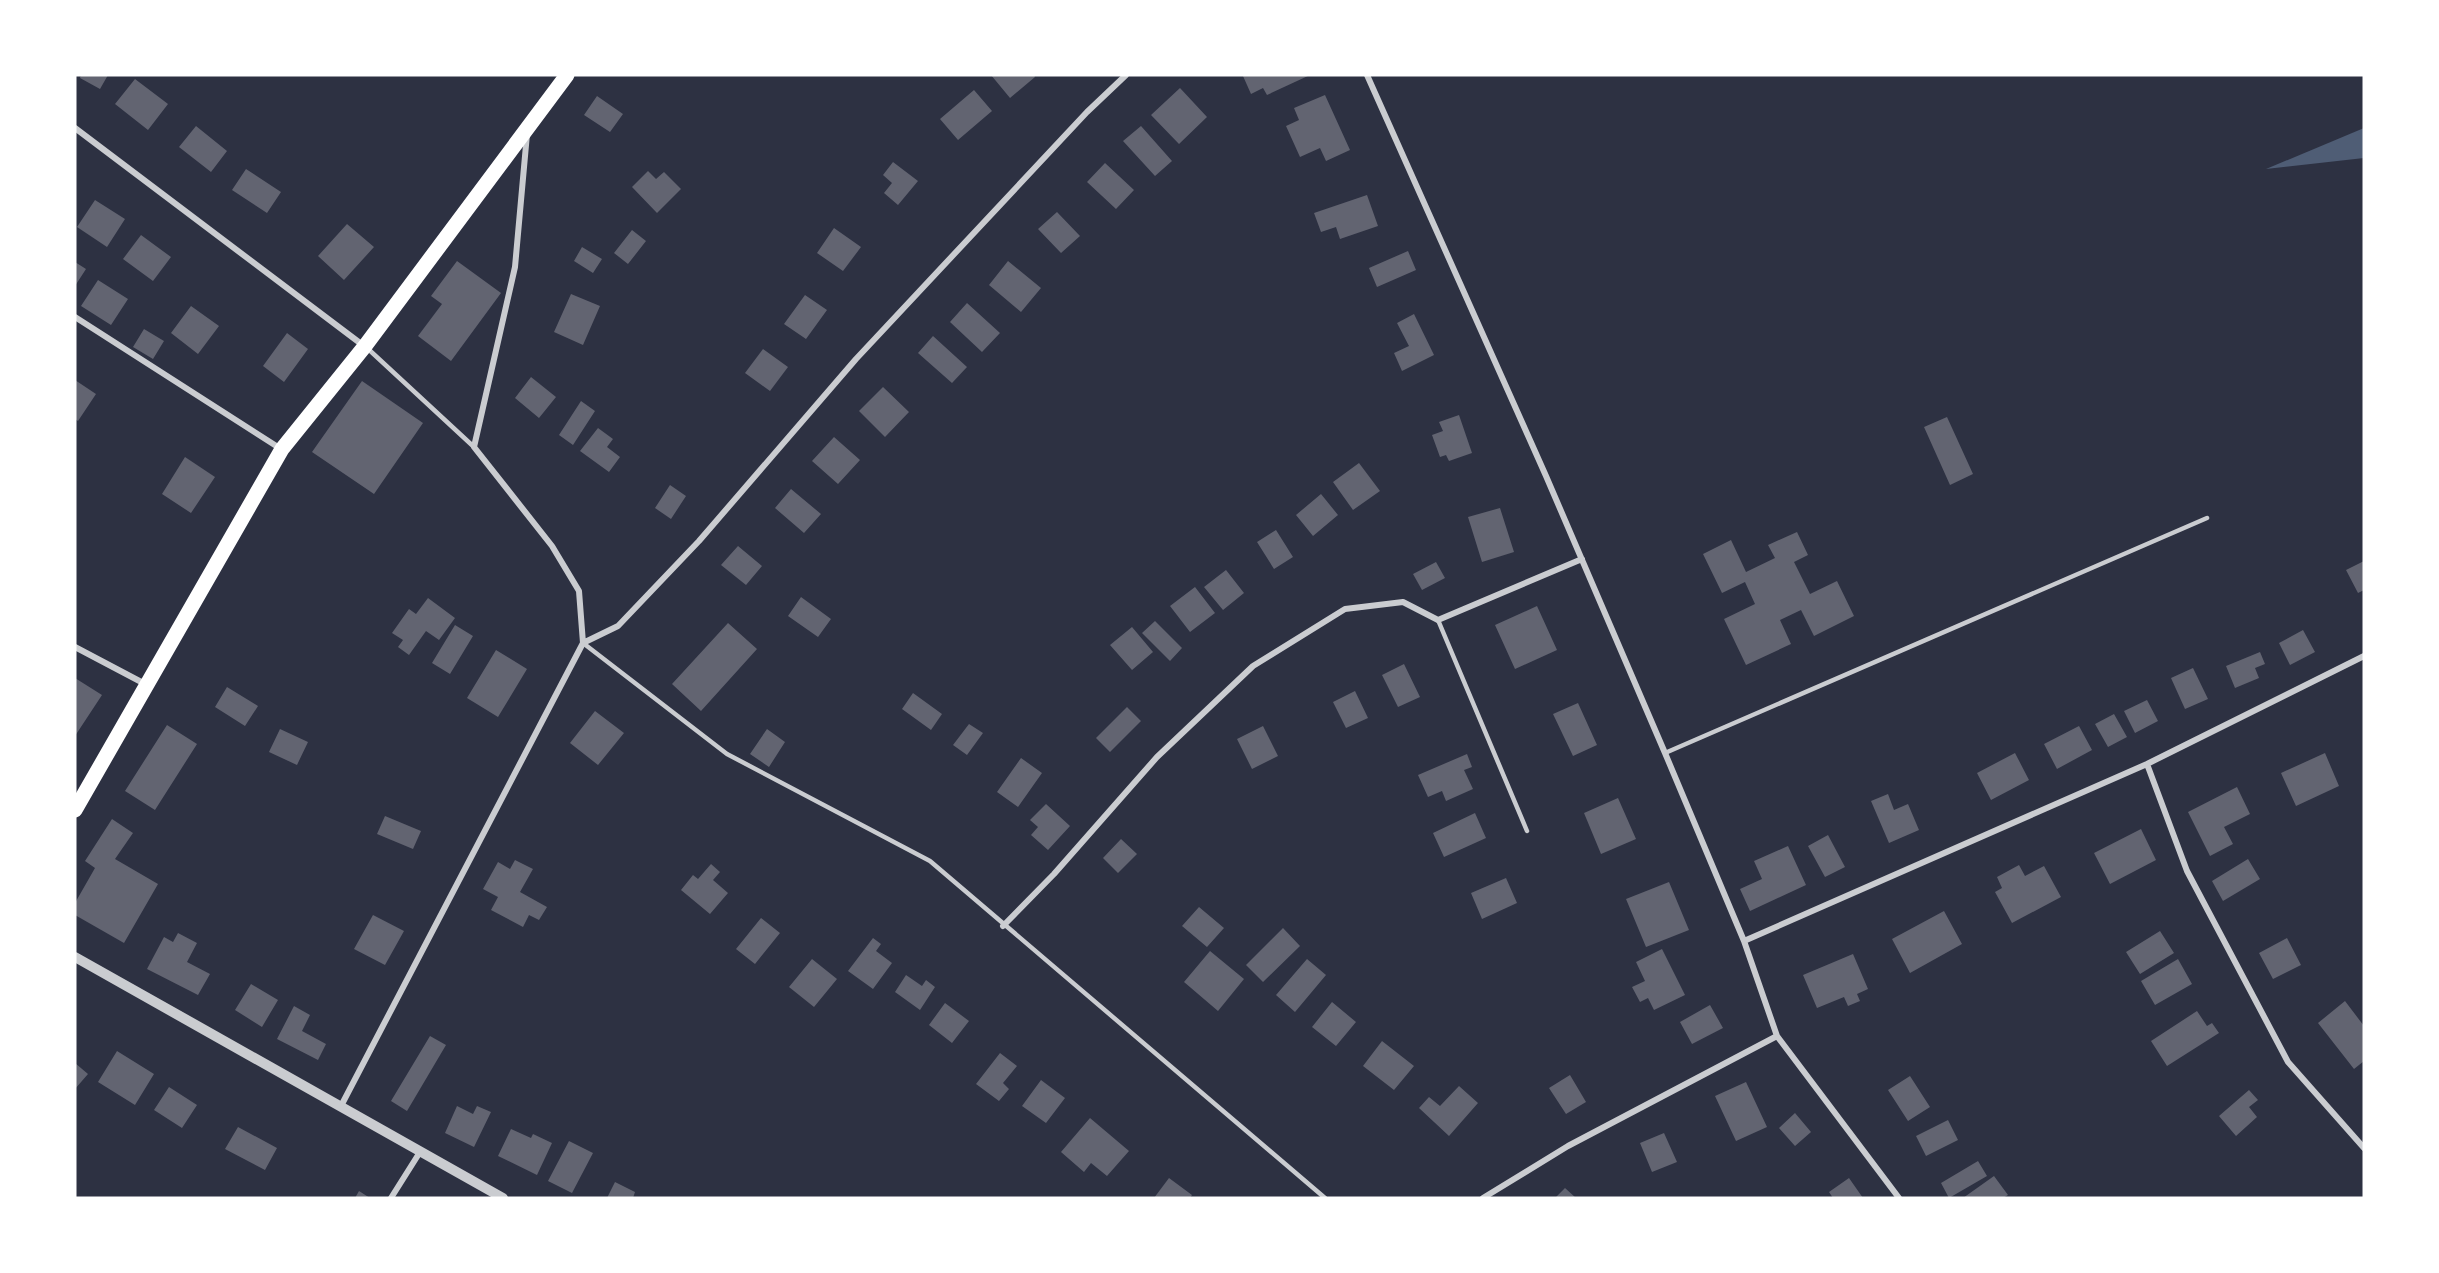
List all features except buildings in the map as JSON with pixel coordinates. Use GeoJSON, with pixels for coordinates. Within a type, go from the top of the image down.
{"type":"FeatureCollection","features":[{"type":"Feature","properties":{"kind":"main road"},"geometry":{"type":"LineString","coordinates":[[75,810],[282,449],[365,346],[567,75]]}},
{"type":"Feature","properties":{"kind":"street"},"geometry":{"type":"LineString","coordinates":[[583,643],[618,626],[699,541],[856,359],[1087,112],[1126,75]]}},
{"type":"Feature","properties":{"kind":"street"},"geometry":{"type":"LineString","coordinates":[[1367,75],[1665,753],[1744,941],[1777,1036],[1899,1198]]}},
{"type":"Feature","properties":{"kind":"street"},"geometry":{"type":"LineString","coordinates":[[75,128],[365,346]]}},
{"type":"Feature","properties":{"kind":"street"},"geometry":{"type":"LineString","coordinates":[[341,1106],[583,643],[579,591],[552,546],[474,447],[515,267],[528,128]]}},
{"type":"Feature","properties":{"kind":"street"},"geometry":{"type":"LineString","coordinates":[[75,317],[282,449]]}},
{"type":"Feature","properties":{"kind":"street"},"geometry":{"type":"LineString","coordinates":[[1003,926],[1054,874],[1157,757],[1253,666],[1345,609],[1404,602],[1438,620],[1582,560]]}},
{"type":"Feature","properties":{"kind":"street"},"geometry":{"type":"LineString","coordinates":[[75,646],[148,685]]}},
{"type":"Feature","properties":{"kind":"street"},"geometry":{"type":"LineString","coordinates":[[1744,941],[2147,764],[2364,656]]}},
{"type":"Feature","properties":{"kind":"street"},"geometry":{"type":"LineString","coordinates":[[2147,764],[2187,871],[2289,1062],[2364,1148]]}},
{"type":"Feature","properties":{"kind":"street"},"geometry":{"type":"LineString","coordinates":[[75,957],[503,1198]]}},
{"type":"Feature","properties":{"kind":"street"},"geometry":{"type":"LineString","coordinates":[[1483,1198],[1568,1146],[1777,1036]]}},
{"type":"Feature","properties":{"kind":"street"},"geometry":{"type":"LineString","coordinates":[[392,1198],[420,1152]]}},
{"type":"Feature","properties":{"kind":"lane"},"geometry":{"type":"LineString","coordinates":[[365,346],[474,447]]}},
{"type":"Feature","properties":{"kind":"lane"},"geometry":{"type":"LineString","coordinates":[[1665,753],[2207,518]]}},
{"type":"Feature","properties":{"kind":"lane"},"geometry":{"type":"LineString","coordinates":[[1438,620],[1527,831]]}},
{"type":"Feature","properties":{"kind":"lane"},"geometry":{"type":"LineString","coordinates":[[583,643],[727,754],[930,861],[1003,926],[1324,1198]]}},
{"type":"Feature","properties":{"kind":"water"},"geometry":{"type":"Polygon","coordinates":[[[2364,128],[2364,158],[2266,169],[2364,128]]]}}]}
